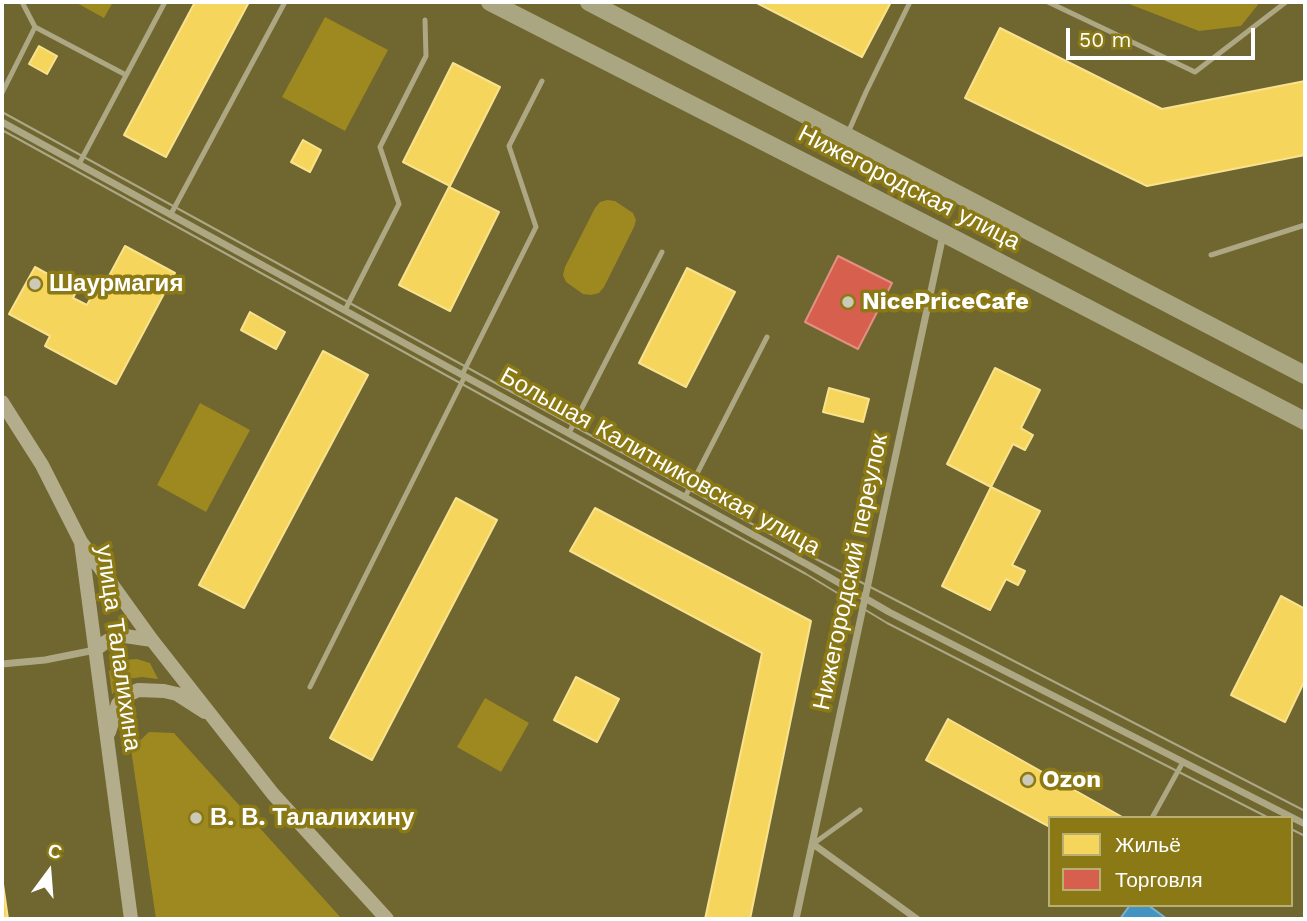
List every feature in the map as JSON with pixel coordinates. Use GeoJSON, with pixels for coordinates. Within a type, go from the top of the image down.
{"type":"FeatureCollection","features":[{"type":"Feature","properties":{"kind":"main road","name":"Нижегородская улица"},"geometry":{"type":"LineString","coordinates":[[490,2],[1305,421]]}},
{"type":"Feature","properties":{"kind":"main road","name":"Нижегородская улица"},"geometry":{"type":"LineString","coordinates":[[589,2],[1305,375]]}},
{"type":"Feature","properties":{"kind":"street","name":"Большая Калитниковская улица"},"geometry":{"type":"LineString","coordinates":[[2,122],[864,598],[1289,816]]}},
{"type":"Feature","properties":{"kind":"street","name":"Нижегородский переулок"},"geometry":{"type":"LineString","coordinates":[[796,919],[943,233]]}},
{"type":"Feature","properties":{"kind":"street","name":"улица Талалихина"},"geometry":{"type":"LineString","coordinates":[[2,402],[42,465],[81,542],[131,919]]}},
{"type":"Feature","properties":{"kind":"street"},"geometry":{"type":"LineString","coordinates":[[81,542],[152,640],[273,794],[387,919]]}},
{"type":"Feature","properties":{"kind":"street"},"geometry":{"type":"LineString","coordinates":[[2,664],[45,660],[95,650],[107,641],[125,636],[152,640]]}},
{"type":"Feature","properties":{"kind":"street"},"geometry":{"type":"LineString","coordinates":[[107,736],[118,704],[138,690],[177,694],[215,719]]}},
{"type":"Feature","properties":{"kind":"street"},"geometry":{"type":"LineString","coordinates":[[813,844],[918,919]]}},
{"type":"Feature","properties":{"kind":"lane"},"geometry":{"type":"LineString","coordinates":[[22,2],[35,27],[126,75]]}},
{"type":"Feature","properties":{"kind":"lane"},"geometry":{"type":"LineString","coordinates":[[79,164],[165,2]]}},
{"type":"Feature","properties":{"kind":"lane"},"geometry":{"type":"LineString","coordinates":[[171,214],[285,2]]}},
{"type":"Feature","properties":{"kind":"lane"},"geometry":{"type":"LineString","coordinates":[[846,135],[910,2]]}},
{"type":"Feature","properties":{"kind":"lane"},"geometry":{"type":"LineString","coordinates":[[1048,2],[1195,72],[1286,2]]}},
{"type":"Feature","properties":{"kind":"lane"},"geometry":{"type":"LineString","coordinates":[[345,310],[398,204],[380,147],[426,56],[425,20]]}},
{"type":"Feature","properties":{"kind":"lane"},"geometry":{"type":"LineString","coordinates":[[2,93],[35,27]]}},
{"type":"Feature","properties":{"kind":"lane"},"geometry":{"type":"LineString","coordinates":[[310,687],[536,227],[509,146],[542,81]]}},
{"type":"Feature","properties":{"kind":"lane"},"geometry":{"type":"LineString","coordinates":[[1210,255],[1305,225]]}},
{"type":"Feature","properties":{"kind":"lane"},"geometry":{"type":"LineString","coordinates":[[569,433],[662,252]]}},
{"type":"Feature","properties":{"kind":"lane"},"geometry":{"type":"LineString","coordinates":[[685,497],[767,337]]}},
{"type":"Feature","properties":{"kind":"lane"},"geometry":{"type":"LineString","coordinates":[[1153,816],[1183,762]]}},
{"type":"Feature","properties":{"kind":"lane"},"geometry":{"type":"LineString","coordinates":[[813,844],[860,810]]}},
{"type":"Feature","properties":{"kind":"shaded area"},"geometry":{"type":"Polygon","coordinates":[[[75,2],[113,2],[104,18],[75,2]]]}},
{"type":"Feature","properties":{"kind":"shaded area"},"geometry":{"type":"Polygon","coordinates":[[[1124,2],[1260,2],[1241,26],[1199,31],[1124,2]]]}},
{"type":"Feature","properties":{"kind":"shaded area"},"geometry":{"type":"Polygon","coordinates":[[[325,17],[388,50],[345,131],[282,97],[325,17]]]}},
{"type":"Feature","properties":{"kind":"shaded area"},"geometry":{"type":"Polygon","coordinates":[[[615,201],[633,213],[636,220],[604,287],[599,293],[583,294],[566,282],[563,275],[565,267],[595,208],[600,202],[615,201]]]}},
{"type":"Feature","properties":{"kind":"shaded area"},"geometry":{"type":"Polygon","coordinates":[[[200,403],[250,430],[206,512],[157,485],[200,403]]]}},
{"type":"Feature","properties":{"kind":"shaded area"},"geometry":{"type":"Polygon","coordinates":[[[137,659],[150,663],[158,679],[127,679],[112,694],[109,671],[123,660],[137,659]]]}},
{"type":"Feature","properties":{"kind":"shaded area"},"geometry":{"type":"Polygon","coordinates":[[[485,698],[529,723],[501,772],[457,747],[485,698]]]}},
{"type":"Feature","properties":{"kind":"shaded area"},"geometry":{"type":"Polygon","coordinates":[[[149,732],[174,733],[342,919],[156,919],[131,749],[149,732]]]}},
{"type":"Feature","properties":{"kind":"building: Жильё"},"geometry":{"type":"Polygon","coordinates":[[[195,2],[249,2],[166,157],[124,135],[195,2]]]}},
{"type":"Feature","properties":{"kind":"building: Жильё"},"geometry":{"type":"Polygon","coordinates":[[[755,2],[891,2],[862,57],[755,2]]]}},
{"type":"Feature","properties":{"kind":"building: Жильё"},"geometry":{"type":"Polygon","coordinates":[[[1000,28],[1162,109],[1305,81],[1305,155],[1147,186],[965,98],[1000,28]]]}},
{"type":"Feature","properties":{"kind":"building: Жильё"},"geometry":{"type":"Polygon","coordinates":[[[39,46],[57,56],[47,74],[29,64],[39,46]]]}},
{"type":"Feature","properties":{"kind":"building: Жильё"},"geometry":{"type":"Polygon","coordinates":[[[453,63],[500,87],[450,186],[403,162],[453,63]]]}},
{"type":"Feature","properties":{"kind":"building: Жильё"},"geometry":{"type":"Polygon","coordinates":[[[303,140],[321,150],[310,172],[291,162],[303,140]]]}},
{"type":"Feature","properties":{"kind":"building: Жильё"},"geometry":{"type":"Polygon","coordinates":[[[449,187],[499,212],[450,311],[399,285],[449,187]]]}},
{"type":"Feature","properties":{"kind":"building: Жильё"},"geometry":{"type":"Polygon","coordinates":[[[125,246],[175,273],[116,384],[45,346],[50,336],[9,314],[35,267],[77,290],[73,298],[87,305],[97,286],[102,289],[125,246]]]}},
{"type":"Feature","properties":{"kind":"building: Жильё"},"geometry":{"type":"Polygon","coordinates":[[[687,268],[735,292],[686,387],[639,363],[687,268]]]}},
{"type":"Feature","properties":{"kind":"building: Жильё"},"geometry":{"type":"Polygon","coordinates":[[[250,312],[285,332],[276,349],[241,330],[250,312]]]}},
{"type":"Feature","properties":{"kind":"building: Жильё"},"geometry":{"type":"Polygon","coordinates":[[[323,351],[368,375],[244,608],[199,585],[323,351]]]}},
{"type":"Feature","properties":{"kind":"building: Жильё"},"geometry":{"type":"Polygon","coordinates":[[[995,368],[1040,390],[1021,428],[1033,435],[1025,450],[1013,444],[991,487],[947,464],[995,368]]]}},
{"type":"Feature","properties":{"kind":"building: Жильё"},"geometry":{"type":"Polygon","coordinates":[[[829,388],[869,399],[863,422],[823,412],[829,388]]]}},
{"type":"Feature","properties":{"kind":"building: Жильё"},"geometry":{"type":"Polygon","coordinates":[[[991,487],[1040,511],[1012,565],[1025,571],[1018,585],[1006,579],[990,610],[942,586],[991,487]]]}},
{"type":"Feature","properties":{"kind":"building: Жильё"},"geometry":{"type":"Polygon","coordinates":[[[456,498],[497,520],[372,760],[330,738],[456,498]]]}},
{"type":"Feature","properties":{"kind":"building: Жильё"},"geometry":{"type":"Polygon","coordinates":[[[595,508],[811,621],[750,919],[705,919],[762,653],[570,551],[595,508]]]}},
{"type":"Feature","properties":{"kind":"building: Жильё"},"geometry":{"type":"Polygon","coordinates":[[[1281,596],[1305,609],[1305,680],[1285,722],[1231,695],[1281,596]]]}},
{"type":"Feature","properties":{"kind":"building: Жильё"},"geometry":{"type":"Polygon","coordinates":[[[576,677],[619,699],[597,742],[554,720],[576,677]]]}},
{"type":"Feature","properties":{"kind":"building: Жильё"},"geometry":{"type":"Polygon","coordinates":[[[948,719],[1120,816],[1048,816],[1048,826],[926,760],[948,719]]]}},
{"type":"Feature","properties":{"kind":"building: Жильё"},"geometry":{"type":"Polygon","coordinates":[[[2,877],[8,919],[2,919],[2,877]]]}},
{"type":"Feature","properties":{"kind":"building: Торговля","name":"NicePriceCafe"},"geometry":{"type":"Polygon","coordinates":[[[838,256],[892,283],[858,349],[805,322],[838,256]]]}},
{"type":"Feature","properties":{"kind":"building: Школы"},"geometry":{"type":"Polygon","coordinates":[[[1129,907],[1151,907],[1167,919],[1120,919],[1129,907]]]}},
{"type":"Feature","properties":{"kind":"tram line"},"geometry":{"type":"LineString","coordinates":[[2,112],[814,558],[1305,811]]}},
{"type":"Feature","properties":{"kind":"tram line"},"geometry":{"type":"LineString","coordinates":[[2,130],[806,574],[887,623],[1265,816]]}},
{"type":"Feature","properties":{"kind":"tram line"},"geometry":{"type":"LineString","coordinates":[[1293,830],[1305,836]]}},
{"type":"Feature","properties":{"kind":"place","name":"Шаурмагия"},"geometry":{"type":"Point","coordinates":[35,284]}},
{"type":"Feature","properties":{"kind":"place","name":"NicePriceCafe"},"geometry":{"type":"Point","coordinates":[848,302]}},
{"type":"Feature","properties":{"kind":"place","name":"Ozon"},"geometry":{"type":"Point","coordinates":[1028,780]}},
{"type":"Feature","properties":{"kind":"place","name":"В. В. Талалихину"},"geometry":{"type":"Point","coordinates":[196,818]}}]}
